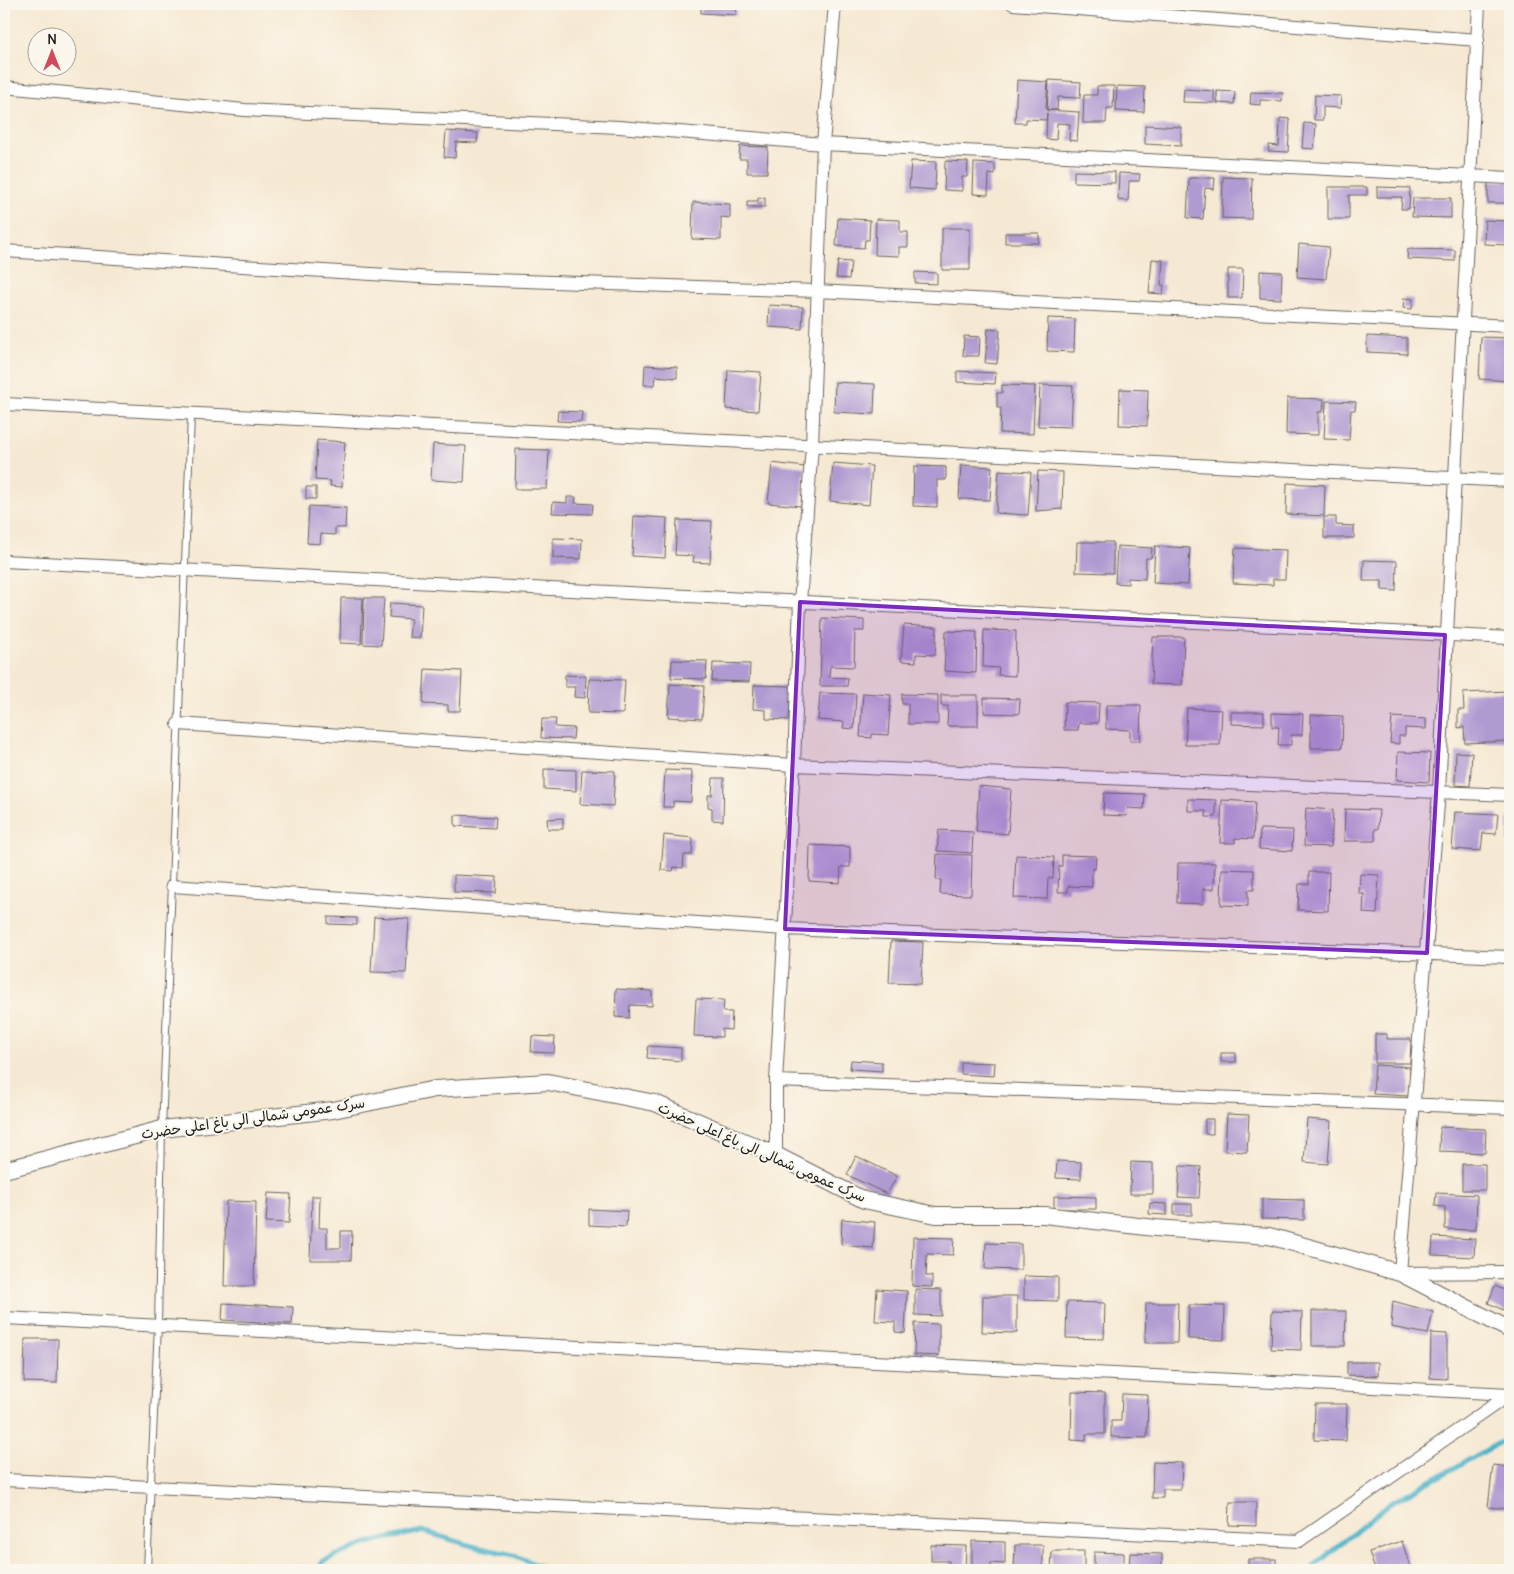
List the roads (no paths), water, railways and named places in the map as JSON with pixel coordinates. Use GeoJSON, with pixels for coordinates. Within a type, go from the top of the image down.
{"type":"FeatureCollection","features":[{"type":"Feature","properties":{"kind":"street"},"geometry":{"type":"LineString","coordinates":[[776,1155],[776,1081],[794,764],[800,602],[812,446],[823,144],[835,4]]}},
{"type":"Feature","properties":{"kind":"street"},"geometry":{"type":"LineString","coordinates":[[1013,4],[1478,40]]}},
{"type":"Feature","properties":{"kind":"street"},"geometry":{"type":"LineString","coordinates":[[1479,4],[1461,323],[1456,478],[1445,635],[1439,792],[1400,1273],[1510,1272]]}},
{"type":"Feature","properties":{"kind":"street"},"geometry":{"type":"LineString","coordinates":[[4,87],[245,110],[619,127],[823,144],[1510,178]]}},
{"type":"Feature","properties":{"kind":"street"},"geometry":{"type":"LineString","coordinates":[[4,251],[435,278],[817,291],[1510,326]]}},
{"type":"Feature","properties":{"kind":"street"},"geometry":{"type":"LineString","coordinates":[[4,404],[191,416],[1510,481]]}},
{"type":"Feature","properties":{"kind":"street"},"geometry":{"type":"LineString","coordinates":[[4,561],[1510,638]]}},
{"type":"Feature","properties":{"kind":"street"},"geometry":{"type":"LineString","coordinates":[[178,724],[794,764],[1510,795]]}},
{"type":"Feature","properties":{"kind":"street"},"geometry":{"type":"LineString","coordinates":[[172,886],[785,929],[1510,956]]}},
{"type":"Feature","properties":{"kind":"street"},"geometry":{"type":"LineString","coordinates":[[776,1081],[1510,1108]]}},
{"type":"Feature","properties":{"kind":"street","name":"سرک عمومی شمالی الی باغ اعلی حضرت"},"geometry":{"type":"LineString","coordinates":[[4,1170],[162,1128],[333,1110],[435,1089],[548,1082],[655,1103],[776,1155],[864,1200],[936,1215],[1044,1215],[1155,1228],[1269,1236],[1400,1273],[1510,1330]]}},
{"type":"Feature","properties":{"kind":"street"},"geometry":{"type":"LineString","coordinates":[[4,1318],[1510,1394]]}},
{"type":"Feature","properties":{"kind":"street"},"geometry":{"type":"LineString","coordinates":[[4,1480],[1299,1541],[1510,1394]]}},
{"type":"Feature","properties":{"kind":"lane"},"geometry":{"type":"LineString","coordinates":[[147,1570],[149,1487],[158,1325],[162,1128],[191,416]]}},
{"type":"Feature","properties":{"kind":"waterway"},"geometry":{"type":"LineString","coordinates":[[1309,1570],[1389,1504],[1510,1437]]}},
{"type":"Feature","properties":{"kind":"waterway"},"geometry":{"type":"LineString","coordinates":[[316,1570],[323,1561],[367,1543],[422,1531],[476,1547],[514,1555],[549,1570]]}}]}
